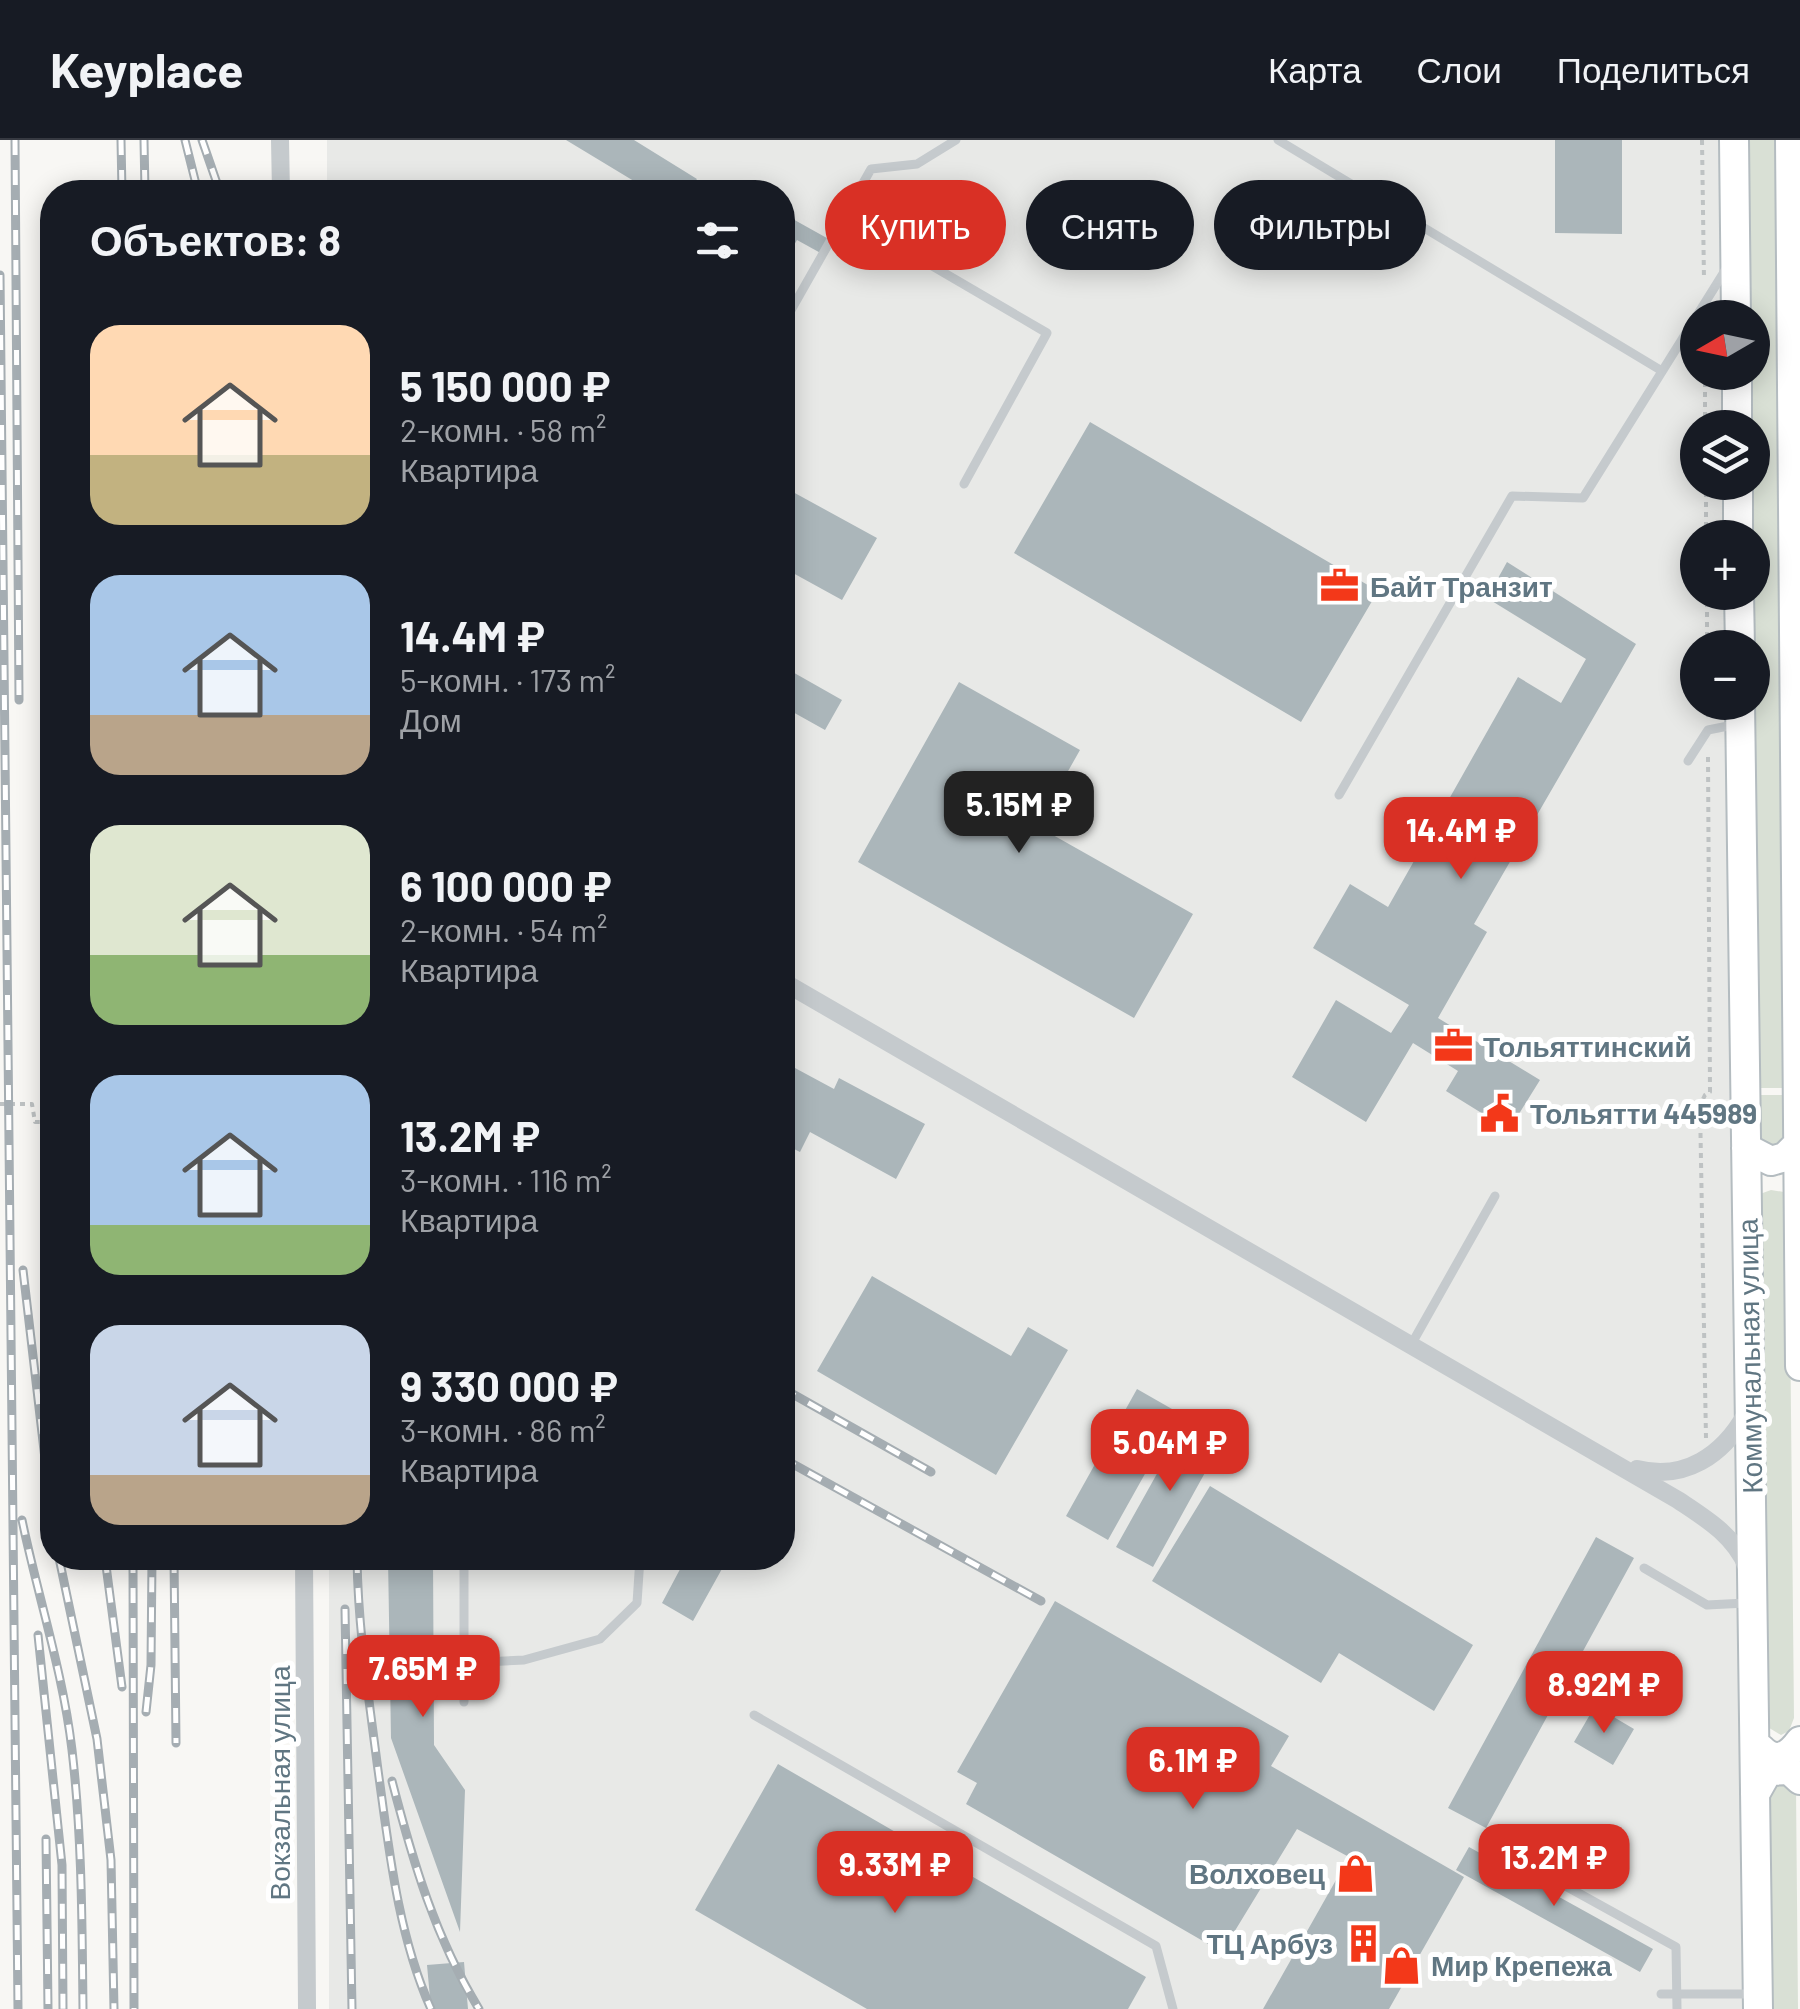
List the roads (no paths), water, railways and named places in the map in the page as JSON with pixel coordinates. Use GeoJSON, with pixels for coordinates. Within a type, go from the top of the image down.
{"type":"FeatureCollection","features":[{"type":"Feature","properties":{"kind":"main road"},"geometry":{"type":"LineString","coordinates":[[1734,140],[1736,300]]}},
{"type":"Feature","properties":{"kind":"main road","name":"Коммунальная улица"},"geometry":{"type":"LineString","coordinates":[[1790,140],[1795,184],[1800,1366]]}},
{"type":"Feature","properties":{"kind":"main road","name":"Коммунальная улица"},"geometry":{"type":"LineString","coordinates":[[1740,720],[1758,2002]]}},
{"type":"Feature","properties":{"kind":"main road"},"geometry":{"type":"LineString","coordinates":[[1746,1148],[1771,1161],[1785,1157],[1798,1137]]}},
{"type":"Feature","properties":{"kind":"main road"},"geometry":{"type":"LineString","coordinates":[[1747,1197],[1757,1184],[1770,1179],[1784,1183],[1798,1196]]}},
{"type":"Feature","properties":{"kind":"main road"},"geometry":{"type":"LineString","coordinates":[[1754,1740],[1764,1752],[1782,1758],[1800,1741]]}},
{"type":"Feature","properties":{"kind":"main road"},"geometry":{"type":"LineString","coordinates":[[1755,1794],[1762,1778],[1777,1768],[1789,1770],[1800,1780]]}},
{"type":"Feature","properties":{"kind":"street"},"geometry":{"type":"LineString","coordinates":[[280,140],[281,180]]}},
{"type":"Feature","properties":{"kind":"street"},"geometry":{"type":"LineString","coordinates":[[795,989],[1617,1464],[1717,1526],[1741,1551],[1752,1592]]}},
{"type":"Feature","properties":{"kind":"street"},"geometry":{"type":"LineString","coordinates":[[1617,1464],[1659,1474],[1680,1470],[1706,1458],[1734,1436],[1750,1408]]}},
{"type":"Feature","properties":{"kind":"street","name":"Вокзальная улица"},"geometry":{"type":"LineString","coordinates":[[304,1570],[307,2009]]}},
{"type":"Feature","properties":{"kind":"lane"},"geometry":{"type":"LineString","coordinates":[[865,180],[871,169],[917,164],[956,140]]}},
{"type":"Feature","properties":{"kind":"lane"},"geometry":{"type":"LineString","coordinates":[[1278,140],[1662,371]]}},
{"type":"Feature","properties":{"kind":"lane"},"geometry":{"type":"LineString","coordinates":[[795,303],[825,250]]}},
{"type":"Feature","properties":{"kind":"lane"},"geometry":{"type":"LineString","coordinates":[[1339,795],[1512,496],[1583,498],[1736,254]]}},
{"type":"Feature","properties":{"kind":"lane"},"geometry":{"type":"LineString","coordinates":[[940,270],[1047,333],[964,484]]}},
{"type":"Feature","properties":{"kind":"lane"},"geometry":{"type":"LineString","coordinates":[[1688,761],[1708,730],[1727,720]]}},
{"type":"Feature","properties":{"kind":"lane"},"geometry":{"type":"LineString","coordinates":[[1412,1345],[1495,1196]]}},
{"type":"Feature","properties":{"kind":"lane"},"geometry":{"type":"LineString","coordinates":[[1644,1568],[1707,1605],[1752,1592]]}},
{"type":"Feature","properties":{"kind":"lane"},"geometry":{"type":"LineString","coordinates":[[464,1570],[464,1702]]}},
{"type":"Feature","properties":{"kind":"lane"},"geometry":{"type":"LineString","coordinates":[[464,1663],[524,1660],[600,1639],[637,1603],[639,1570]]}},
{"type":"Feature","properties":{"kind":"lane"},"geometry":{"type":"LineString","coordinates":[[754,1715],[1156,1946],[1173,2009]]}},
{"type":"Feature","properties":{"kind":"lane"},"geometry":{"type":"LineString","coordinates":[[1486,1842],[1676,1947],[1677,2009]]}},
{"type":"Feature","properties":{"kind":"lane"},"geometry":{"type":"LineString","coordinates":[[1661,1994],[1758,2002]]}},
{"type":"Feature","properties":{"kind":"railway"},"geometry":{"type":"LineString","coordinates":[[15,140],[19,700]]}},
{"type":"Feature","properties":{"kind":"railway"},"geometry":{"type":"LineString","coordinates":[[121,140],[122,180]]}},
{"type":"Feature","properties":{"kind":"railway"},"geometry":{"type":"LineString","coordinates":[[144,140],[145,180]]}},
{"type":"Feature","properties":{"kind":"railway"},"geometry":{"type":"LineString","coordinates":[[185,140],[195,180]]}},
{"type":"Feature","properties":{"kind":"railway"},"geometry":{"type":"LineString","coordinates":[[202,140],[216,180]]}},
{"type":"Feature","properties":{"kind":"railway"},"geometry":{"type":"LineString","coordinates":[[0,275],[18,2009]]}},
{"type":"Feature","properties":{"kind":"railway"},"geometry":{"type":"LineString","coordinates":[[23,1270],[40,1416]]}},
{"type":"Feature","properties":{"kind":"railway"},"geometry":{"type":"LineString","coordinates":[[795,1395],[931,1472]]}},
{"type":"Feature","properties":{"kind":"railway"},"geometry":{"type":"LineString","coordinates":[[795,1465],[1041,1601]]}},
{"type":"Feature","properties":{"kind":"railway"},"geometry":{"type":"LineString","coordinates":[[22,1520],[72,1750],[80,1847],[83,2009]]}},
{"type":"Feature","properties":{"kind":"railway"},"geometry":{"type":"LineString","coordinates":[[62,1570],[97,1739],[111,1860],[114,2009]]}},
{"type":"Feature","properties":{"kind":"railway"},"geometry":{"type":"LineString","coordinates":[[107,1570],[122,1687]]}},
{"type":"Feature","properties":{"kind":"railway"},"geometry":{"type":"LineString","coordinates":[[133,1570],[134,2009]]}},
{"type":"Feature","properties":{"kind":"railway"},"geometry":{"type":"LineString","coordinates":[[146,1712],[151,1665],[152,1570]]}},
{"type":"Feature","properties":{"kind":"railway"},"geometry":{"type":"LineString","coordinates":[[174,1570],[176,1743]]}},
{"type":"Feature","properties":{"kind":"railway"},"geometry":{"type":"LineString","coordinates":[[357,1570],[364,1664],[391,1861],[410,1952],[431,2009]]}},
{"type":"Feature","properties":{"kind":"railway"},"geometry":{"type":"LineString","coordinates":[[345,1609],[352,2009]]}},
{"type":"Feature","properties":{"kind":"railway"},"geometry":{"type":"LineString","coordinates":[[38,1635],[62,1865],[63,2009]]}},
{"type":"Feature","properties":{"kind":"railway"},"geometry":{"type":"LineString","coordinates":[[392,1781],[427,1898],[463,1982],[479,2009]]}},
{"type":"Feature","properties":{"kind":"railway"},"geometry":{"type":"LineString","coordinates":[[46,1839],[48,2009]]}},
{"type":"Feature","properties":{"kind":"place","name":"Байт Транзит"},"geometry":{"type":"Point","coordinates":[1340,586]}},
{"type":"Feature","properties":{"kind":"place","name":"Тольяттинский"},"geometry":{"type":"Point","coordinates":[1453,1046]}},
{"type":"Feature","properties":{"kind":"place","name":"Тольятти 445989"},"geometry":{"type":"Point","coordinates":[1500,1113]}},
{"type":"Feature","properties":{"kind":"place","name":"Волховец"},"geometry":{"type":"Point","coordinates":[1355,1873]}},
{"type":"Feature","properties":{"kind":"place","name":"ТЦ Арбуз"},"geometry":{"type":"Point","coordinates":[1363,1943]}},
{"type":"Feature","properties":{"kind":"place","name":"Мир Крепежа"},"geometry":{"type":"Point","coordinates":[1401,1965]}}]}
